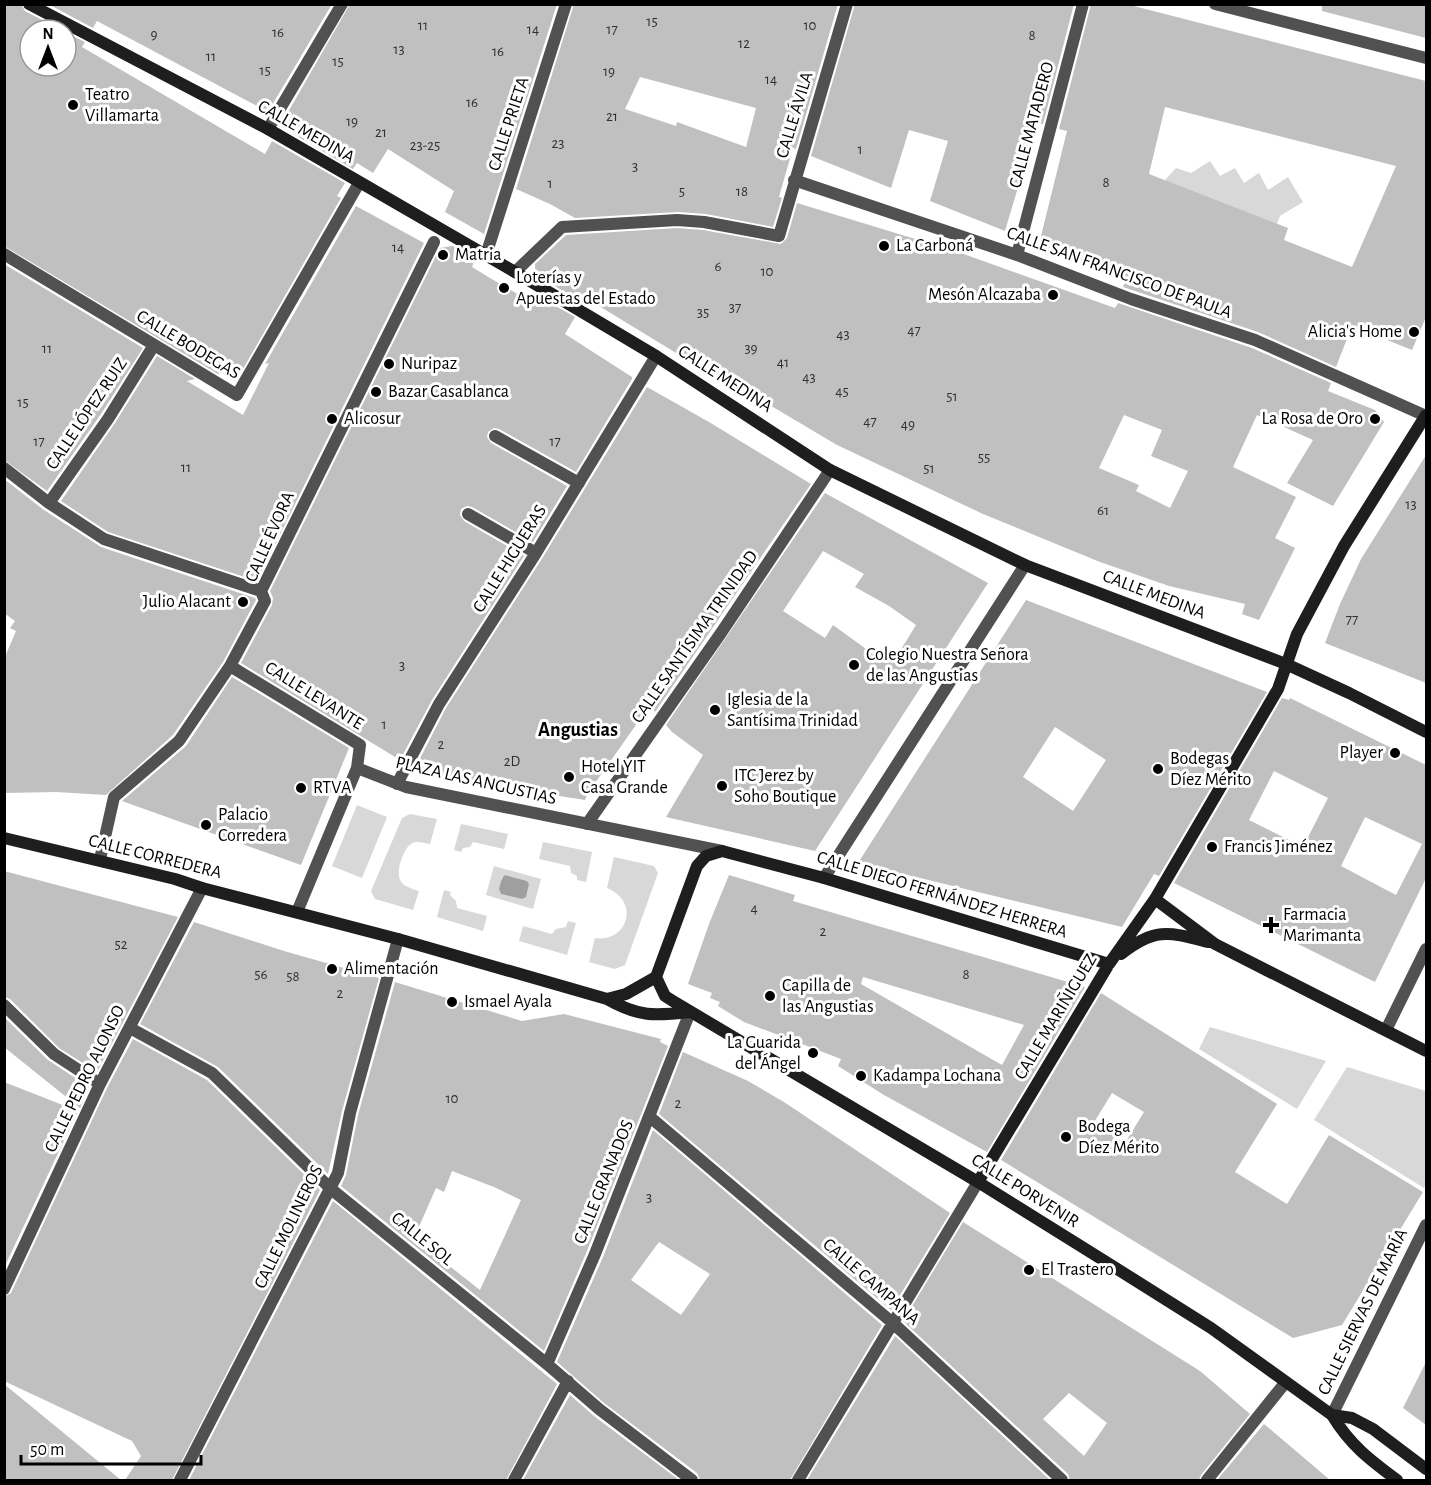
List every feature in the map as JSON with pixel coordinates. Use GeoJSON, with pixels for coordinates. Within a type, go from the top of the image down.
{"type":"FeatureCollection","features":[{"type":"Feature","properties":{"kind":"street","name":"CALLE MEDINA"},"geometry":{"type":"LineString","coordinates":[[29,4],[268,129],[486,255],[656,356],[830,470],[1025,565],[1286,664],[1426,732]]}},
{"type":"Feature","properties":{"kind":"street"},"geometry":{"type":"LineString","coordinates":[[268,129],[342,4]]}},
{"type":"Feature","properties":{"kind":"street","name":"CALLE PRIETA"},"geometry":{"type":"LineString","coordinates":[[486,255],[566,4]]}},
{"type":"Feature","properties":{"kind":"street","name":"CALLE ÁVILA"},"geometry":{"type":"LineString","coordinates":[[515,272],[562,227],[677,220],[704,222],[778,236],[847,4]]}},
{"type":"Feature","properties":{"kind":"street","name":"CALLE MATADERO"},"geometry":{"type":"LineString","coordinates":[[1017,255],[1083,4]]}},
{"type":"Feature","properties":{"kind":"street"},"geometry":{"type":"LineString","coordinates":[[1215,4],[1426,58]]}},
{"type":"Feature","properties":{"kind":"street","name":"CALLE SAN FRANCISCO DE PAULA"},"geometry":{"type":"LineString","coordinates":[[794,180],[1017,255],[1131,299],[1255,340],[1426,415]]}},
{"type":"Feature","properties":{"kind":"street","name":"CALLE BODEGAS"},"geometry":{"type":"LineString","coordinates":[[4,254],[237,395],[358,183]]}},
{"type":"Feature","properties":{"kind":"street","name":"CALLE ÉVORA"},"geometry":{"type":"LineString","coordinates":[[101,855],[114,796],[179,741],[230,666],[265,602],[261,591],[434,242]]}},
{"type":"Feature","properties":{"kind":"street","name":"CALLE LÓPEZ RUIZ"},"geometry":{"type":"LineString","coordinates":[[49,503],[108,419],[154,345]]}},
{"type":"Feature","properties":{"kind":"street","name":"CALLE HIGUERAS"},"geometry":{"type":"LineString","coordinates":[[397,784],[439,704],[536,553],[656,356]]}},
{"type":"Feature","properties":{"kind":"street","name":"CALLE MARIÑIGUEZ"},"geometry":{"type":"LineString","coordinates":[[798,1480],[1109,964],[1155,900],[1278,689],[1297,634],[1344,546],[1426,415]]}},
{"type":"Feature","properties":{"kind":"street"},"geometry":{"type":"LineString","coordinates":[[495,436],[579,483]]}},
{"type":"Feature","properties":{"kind":"street"},"geometry":{"type":"LineString","coordinates":[[4,468],[49,503],[104,539],[261,591]]}},
{"type":"Feature","properties":{"kind":"street","name":"CALLE SANTÍSIMA TRINIDAD"},"geometry":{"type":"LineString","coordinates":[[587,824],[721,633],[830,470]]}},
{"type":"Feature","properties":{"kind":"street"},"geometry":{"type":"LineString","coordinates":[[468,514],[536,553]]}},
{"type":"Feature","properties":{"kind":"street"},"geometry":{"type":"LineString","coordinates":[[824,878],[1025,565]]}},
{"type":"Feature","properties":{"kind":"street","name":"CALLE LEVANTE"},"geometry":{"type":"LineString","coordinates":[[230,666],[360,746],[357,768]]}},
{"type":"Feature","properties":{"kind":"street"},"geometry":{"type":"LineString","coordinates":[[357,768],[297,912],[607,999],[623,1008],[654,1016],[690,1012]]}},
{"type":"Feature","properties":{"kind":"street","name":"PLAZA LAS ANGUSTIAS"},"geometry":{"type":"LineString","coordinates":[[357,768],[406,787],[722,851]]}},
{"type":"Feature","properties":{"kind":"street","name":"CALLE CORREDERA"},"geometry":{"type":"LineString","coordinates":[[4,838],[175,879],[297,912]]}},
{"type":"Feature","properties":{"kind":"street"},"geometry":{"type":"LineString","coordinates":[[607,999],[626,994],[656,977],[697,866],[706,856],[722,851]]}},
{"type":"Feature","properties":{"kind":"street","name":"CALLE DIEGO FERNÁNDEZ HERRERA"},"geometry":{"type":"LineString","coordinates":[[722,851],[824,878],[1109,964]]}},
{"type":"Feature","properties":{"kind":"street","name":"CALLE PEDRO ALONSO"},"geometry":{"type":"LineString","coordinates":[[4,1289],[99,1084],[202,888]]}},
{"type":"Feature","properties":{"kind":"street"},"geometry":{"type":"LineString","coordinates":[[1155,900],[1215,944],[1426,1051]]}},
{"type":"Feature","properties":{"kind":"street"},"geometry":{"type":"LineString","coordinates":[[1109,964],[1138,940],[1154,935],[1173,933],[1215,944]]}},
{"type":"Feature","properties":{"kind":"street","name":"CALLE MOLINEROS"},"geometry":{"type":"LineString","coordinates":[[180,1480],[338,1173],[350,1113],[398,939]]}},
{"type":"Feature","properties":{"kind":"street"},"geometry":{"type":"LineString","coordinates":[[1386,1030],[1426,949]]}},
{"type":"Feature","properties":{"kind":"street","name":"CALLE PORVENIR"},"geometry":{"type":"LineString","coordinates":[[656,977],[665,996],[690,1012],[978,1182],[1211,1328],[1332,1415],[1344,1435],[1363,1455],[1396,1480]]}},
{"type":"Feature","properties":{"kind":"street"},"geometry":{"type":"LineString","coordinates":[[4,1005],[54,1054],[99,1084]]}},
{"type":"Feature","properties":{"kind":"street","name":"CALLE GRANADOS"},"geometry":{"type":"LineString","coordinates":[[547,1364],[595,1254],[690,1012]]}},
{"type":"Feature","properties":{"kind":"street","name":"CALLE SOL"},"geometry":{"type":"LineString","coordinates":[[130,1028],[212,1073],[331,1189],[568,1381],[599,1409],[692,1480]]}},
{"type":"Feature","properties":{"kind":"street","name":"CALLE CAMPANA"},"geometry":{"type":"LineString","coordinates":[[650,1117],[894,1324],[1062,1480]]}},
{"type":"Feature","properties":{"kind":"street","name":"CALLE SIERVAS DE MARÍA"},"geometry":{"type":"LineString","coordinates":[[1332,1415],[1426,1225]]}},
{"type":"Feature","properties":{"kind":"street"},"geometry":{"type":"LineString","coordinates":[[514,1480],[568,1381]]}},
{"type":"Feature","properties":{"kind":"street"},"geometry":{"type":"LineString","coordinates":[[1207,1480],[1285,1383]]}},
{"type":"Feature","properties":{"kind":"street","name":"CALLE PORVENIR"},"geometry":{"type":"LineString","coordinates":[[1332,1415],[1352,1418],[1373,1429],[1426,1469]]}},
{"type":"Feature","properties":{"kind":"shaded area"},"geometry":{"type":"Polygon","coordinates":[[[1210,161],[1220,176],[1235,168],[1244,183],[1259,173],[1268,190],[1288,177],[1303,202],[1280,216],[1277,224],[1164,181],[1176,168],[1191,173],[1210,161]]]}},
{"type":"Feature","properties":{"kind":"shaded area"},"geometry":{"type":"Polygon","coordinates":[[[357,805],[387,817],[362,878],[332,866],[357,805]]]}},
{"type":"Feature","properties":{"kind":"shaded area"},"geometry":{"type":"Polygon","coordinates":[[[410,814],[437,819],[430,844],[418,842],[411,844],[400,862],[399,874],[402,883],[419,891],[413,910],[375,899],[371,891],[402,818],[410,814]]]}},
{"type":"Feature","properties":{"kind":"shaded area"},"geometry":{"type":"Polygon","coordinates":[[[461,824],[508,834],[504,849],[473,842],[470,847],[463,848],[461,852],[454,850],[461,824]]]}},
{"type":"Feature","properties":{"kind":"shaded area"},"geometry":{"type":"Polygon","coordinates":[[[543,842],[592,852],[586,882],[577,880],[577,876],[571,873],[570,866],[539,859],[543,842]]]}},
{"type":"Feature","properties":{"kind":"shaded area"},"geometry":{"type":"Polygon","coordinates":[[[614,857],[654,866],[658,873],[625,965],[615,969],[589,962],[595,938],[606,938],[615,934],[626,920],[627,911],[624,902],[618,894],[607,888],[614,857]]]}},
{"type":"Feature","properties":{"kind":"shaded area"},"geometry":{"type":"Polygon","coordinates":[[[494,866],[541,879],[533,909],[486,895],[494,866]],[[506,875],[501,878],[501,894],[522,899],[526,896],[529,884],[527,881],[506,875]]]}},
{"type":"Feature","properties":{"kind":"shaded area"},"geometry":{"type":"Polygon","coordinates":[[[505,875],[527,881],[529,884],[526,897],[522,899],[501,894],[499,889],[505,875]]]}},
{"type":"Feature","properties":{"kind":"shaded area"},"geometry":{"type":"Polygon","coordinates":[[[444,890],[451,892],[450,895],[456,901],[457,908],[487,916],[483,931],[437,917],[444,890]]]}},
{"type":"Feature","properties":{"kind":"shaded area"},"geometry":{"type":"Polygon","coordinates":[[[568,921],[576,923],[567,955],[519,941],[523,926],[552,934],[556,929],[566,927],[568,921]]]}},
{"type":"Feature","properties":{"kind":"shaded area"},"geometry":{"type":"Polygon","coordinates":[[[1210,1027],[1326,1061],[1297,1109],[1199,1049],[1210,1027]]]}},
{"type":"Feature","properties":{"kind":"shaded area"},"geometry":{"type":"Polygon","coordinates":[[[1347,1067],[1426,1091],[1426,1184],[1424,1188],[1314,1120],[1347,1067]]]}},
{"type":"Feature","properties":{"kind":"building"},"geometry":{"type":"Polygon","coordinates":[[[4,4],[21,4],[25,11],[38,18],[18,18],[18,78],[78,78],[78,39],[85,42],[82,47],[265,154],[272,141],[345,183],[337,196],[341,198],[243,369],[218,374],[4,246],[4,4]]]}},
{"type":"Feature","properties":{"kind":"building"},"geometry":{"type":"Polygon","coordinates":[[[48,4],[332,4],[268,112],[97,21],[93,28],[48,4]]]}},
{"type":"Feature","properties":{"kind":"building"},"geometry":{"type":"Polygon","coordinates":[[[350,4],[557,4],[484,234],[445,212],[454,191],[388,149],[373,173],[357,163],[353,169],[280,126],[350,4]]]}},
{"type":"Feature","properties":{"kind":"building"},"geometry":{"type":"Polygon","coordinates":[[[574,4],[838,4],[796,149],[793,148],[773,227],[706,214],[678,212],[575,218],[516,189],[574,4]],[[640,77],[625,109],[676,126],[677,122],[746,147],[756,108],[640,77]]]}},
{"type":"Feature","properties":{"kind":"building"},"geometry":{"type":"Polygon","coordinates":[[[855,4],[1074,4],[1043,124],[1037,123],[1005,231],[930,201],[948,141],[909,130],[891,188],[811,156],[855,4]]]}},
{"type":"Feature","properties":{"kind":"building"},"geometry":{"type":"Polygon","coordinates":[[[1091,4],[1126,4],[1426,81],[1426,317],[1412,350],[1352,326],[1336,367],[1258,332],[1123,287],[1127,278],[1039,244],[1067,131],[1059,129],[1091,4]],[[1165,107],[1149,174],[1288,228],[1284,240],[1352,267],[1396,166],[1165,107]]]}},
{"type":"Feature","properties":{"kind":"building"},"geometry":{"type":"Polygon","coordinates":[[[1322,4],[1426,4],[1426,38],[1322,11],[1322,4]]]}},
{"type":"Feature","properties":{"kind":"building"},"geometry":{"type":"Polygon","coordinates":[[[797,203],[958,252],[1115,308],[1118,303],[1252,348],[1331,383],[1328,391],[1375,410],[1384,422],[1333,506],[1287,483],[1313,440],[1257,415],[1233,467],[1296,497],[1275,538],[1295,548],[1259,620],[1242,614],[1245,604],[1169,586],[1100,562],[983,514],[837,445],[719,375],[717,378],[586,298],[583,303],[535,274],[535,264],[566,235],[677,228],[703,230],[781,244],[787,238],[797,203]],[[1124,415],[1099,468],[1139,485],[1136,491],[1170,508],[1188,471],[1151,456],[1162,430],[1124,415]]]}},
{"type":"Feature","properties":{"kind":"building"},"geometry":{"type":"Polygon","coordinates":[[[356,206],[424,243],[257,581],[108,532],[61,501],[115,423],[157,356],[195,379],[187,381],[243,415],[269,363],[265,364],[356,206]]]}},
{"type":"Feature","properties":{"kind":"building"},"geometry":{"type":"Polygon","coordinates":[[[453,246],[475,259],[472,267],[490,278],[535,304],[535,294],[575,317],[565,334],[632,379],[576,472],[499,429],[494,428],[488,432],[487,437],[491,443],[567,486],[533,542],[472,507],[467,506],[461,509],[460,515],[464,521],[524,556],[432,700],[400,760],[241,663],[272,605],[273,598],[270,591],[440,248],[453,246]]]}},
{"type":"Feature","properties":{"kind":"building"},"geometry":{"type":"Polygon","coordinates":[[[4,264],[143,348],[101,414],[47,491],[4,460],[4,264]]]}},
{"type":"Feature","properties":{"kind":"building"},"geometry":{"type":"Polygon","coordinates":[[[647,387],[811,484],[655,712],[650,705],[585,800],[451,779],[415,768],[446,708],[543,557],[647,387]]]}},
{"type":"Feature","properties":{"kind":"building"},"geometry":{"type":"Polygon","coordinates":[[[1426,455],[1426,683],[1325,643],[1361,559],[1426,455]]]}},
{"type":"Feature","properties":{"kind":"building"},"geometry":{"type":"Polygon","coordinates":[[[4,479],[44,510],[101,547],[256,600],[223,662],[173,735],[106,795],[56,792],[4,793],[4,659],[16,631],[10,628],[15,621],[4,613],[4,479]]]}},
{"type":"Feature","properties":{"kind":"building"},"geometry":{"type":"Polygon","coordinates":[[[825,493],[988,583],[815,851],[666,817],[703,755],[666,725],[825,493]],[[823,551],[783,611],[825,638],[833,625],[880,659],[887,649],[897,656],[916,625],[889,606],[855,587],[864,574],[823,551]]]}},
{"type":"Feature","properties":{"kind":"building","name":"Bodegas Díez Mérito"},"geometry":{"type":"Polygon","coordinates":[[[1026,600],[1267,692],[1159,876],[1154,874],[1122,927],[858,863],[1026,600]],[[1055,727],[1023,777],[1073,811],[1106,760],[1055,727]]]}},
{"type":"Feature","properties":{"kind":"building"},"geometry":{"type":"Polygon","coordinates":[[[232,677],[349,748],[301,865],[122,801],[186,746],[232,677]]]}},
{"type":"Feature","properties":{"kind":"building"},"geometry":{"type":"Polygon","coordinates":[[[1282,698],[1289,700],[1290,698],[1426,765],[1426,878],[1375,982],[1174,883],[1282,698]],[[1274,771],[1249,820],[1303,847],[1328,798],[1274,771]],[[1365,817],[1341,866],[1396,895],[1422,844],[1365,817]]]}},
{"type":"Feature","properties":{"kind":"building"},"geometry":{"type":"Polygon","coordinates":[[[4,871],[178,917],[97,1072],[59,1048],[10,999],[4,997],[4,871]]]}},
{"type":"Feature","properties":{"kind":"building"},"geometry":{"type":"Polygon","coordinates":[[[729,875],[795,895],[793,901],[1085,987],[987,1152],[884,1095],[838,1066],[841,1059],[744,1022],[718,1006],[720,1002],[710,998],[712,993],[688,984],[729,875]],[[863,977],[861,984],[1002,1065],[1024,1025],[863,977]]]}},
{"type":"Feature","properties":{"kind":"building"},"geometry":{"type":"Polygon","coordinates":[[[194,922],[379,978],[342,1111],[328,1174],[218,1067],[140,1024],[194,922]]]}},
{"type":"Feature","properties":{"kind":"building"},"geometry":{"type":"Polygon","coordinates":[[[395,982],[522,1021],[564,1014],[661,1039],[660,1042],[668,1046],[587,1251],[544,1351],[341,1186],[346,1175],[358,1115],[395,982]],[[452,1171],[444,1192],[436,1188],[414,1238],[480,1290],[521,1200],[452,1171]]]}},
{"type":"Feature","properties":{"kind":"building","name":"Bodega Díez Mérito"},"geometry":{"type":"Polygon","coordinates":[[[1101,993],[1277,1104],[1235,1172],[1287,1204],[1329,1135],[1423,1192],[1342,1325],[1293,1338],[1001,1160],[1101,993]],[[1112,1093],[1093,1124],[1125,1143],[1144,1112],[1112,1093]]]}},
{"type":"Feature","properties":{"kind":"building"},"geometry":{"type":"Polygon","coordinates":[[[4,1017],[48,1060],[89,1087],[80,1108],[4,1047],[4,1017]]]}},
{"type":"Feature","properties":{"kind":"building"},"geometry":{"type":"Polygon","coordinates":[[[133,1039],[207,1080],[320,1190],[172,1480],[125,1480],[141,1456],[132,1441],[4,1381],[4,1297],[11,1293],[107,1088],[133,1039]]]}},
{"type":"Feature","properties":{"kind":"building"},"geometry":{"type":"Polygon","coordinates":[[[683,1052],[748,1081],[784,1102],[950,1213],[891,1310],[659,1114],[683,1052]]]}},
{"type":"Feature","properties":{"kind":"building"},"geometry":{"type":"Polygon","coordinates":[[[4,1082],[78,1111],[4,1268],[4,1082]]]}},
{"type":"Feature","properties":{"kind":"building"},"geometry":{"type":"Polygon","coordinates":[[[653,1130],[882,1325],[790,1480],[700,1480],[697,1473],[604,1403],[557,1362],[603,1257],[653,1130]],[[659,1242],[631,1280],[681,1315],[710,1274],[659,1242]]]}},
{"type":"Feature","properties":{"kind":"building"},"geometry":{"type":"Polygon","coordinates":[[[333,1201],[557,1384],[506,1480],[189,1480],[333,1201]]]}},
{"type":"Feature","properties":{"kind":"building"},"geometry":{"type":"Polygon","coordinates":[[[963,1222],[1200,1371],[1250,1414],[1199,1480],[1070,1480],[1068,1474],[903,1321],[963,1222]],[[1069,1393],[1043,1419],[1084,1456],[1107,1423],[1069,1393]]]}},
{"type":"Feature","properties":{"kind":"building"},"geometry":{"type":"Polygon","coordinates":[[[895,1336],[1050,1480],[807,1480],[895,1336]]]}},
{"type":"Feature","properties":{"kind":"building"},"geometry":{"type":"Polygon","coordinates":[[[1426,1362],[1426,1425],[1403,1408],[1426,1362]]]}},
{"type":"Feature","properties":{"kind":"building"},"geometry":{"type":"Polygon","coordinates":[[[4,1384],[121,1480],[4,1480],[4,1384]]]}},
{"type":"Feature","properties":{"kind":"building"},"geometry":{"type":"Polygon","coordinates":[[[570,1395],[594,1416],[679,1480],[523,1480],[570,1395]]]}},
{"type":"Feature","properties":{"kind":"building"},"geometry":{"type":"Polygon","coordinates":[[[1264,1424],[1330,1480],[1217,1480],[1264,1424]]]}},
{"type":"Feature","properties":{"kind":"place","name":"Teatro Villamarta"},"geometry":{"type":"Point","coordinates":[73,105]}},
{"type":"Feature","properties":{"kind":"place","name":"La Carboná"},"geometry":{"type":"Point","coordinates":[884,246]}},
{"type":"Feature","properties":{"kind":"place","name":"Matria"},"geometry":{"type":"Point","coordinates":[443,255]}},
{"type":"Feature","properties":{"kind":"place","name":"Loterías y Apuestas del Estado"},"geometry":{"type":"Point","coordinates":[504,288]}},
{"type":"Feature","properties":{"kind":"place","name":"Mesón Alcazaba"},"geometry":{"type":"Point","coordinates":[1053,295]}},
{"type":"Feature","properties":{"kind":"place","name":"Alicia's Home"},"geometry":{"type":"Point","coordinates":[1414,332]}},
{"type":"Feature","properties":{"kind":"place","name":"Nuripaz"},"geometry":{"type":"Point","coordinates":[389,364]}},
{"type":"Feature","properties":{"kind":"place","name":"Bazar Casablanca"},"geometry":{"type":"Point","coordinates":[376,392]}},
{"type":"Feature","properties":{"kind":"place","name":"Alicosur"},"geometry":{"type":"Point","coordinates":[332,419]}},
{"type":"Feature","properties":{"kind":"place","name":"La Rosa de Oro"},"geometry":{"type":"Point","coordinates":[1375,419]}},
{"type":"Feature","properties":{"kind":"place","name":"Julio Alacant"},"geometry":{"type":"Point","coordinates":[243,602]}},
{"type":"Feature","properties":{"kind":"place","name":"Colegio Nuestra Señora de las Angustias"},"geometry":{"type":"Point","coordinates":[854,665]}},
{"type":"Feature","properties":{"kind":"place","name":"Iglesia de la Santísima Trinidad"},"geometry":{"type":"Point","coordinates":[715,710]}},
{"type":"Feature","properties":{"kind":"place","name":"Player"},"geometry":{"type":"Point","coordinates":[1395,753]}},
{"type":"Feature","properties":{"kind":"place","name":"Bodegas Díez Mérito"},"geometry":{"type":"Point","coordinates":[1158,769]}},
{"type":"Feature","properties":{"kind":"place","name":"Hotel YIT Casa Grande"},"geometry":{"type":"Point","coordinates":[569,777]}},
{"type":"Feature","properties":{"kind":"place","name":"ITC Jerez by Soho Boutique"},"geometry":{"type":"Point","coordinates":[722,786]}},
{"type":"Feature","properties":{"kind":"place","name":"RTVA"},"geometry":{"type":"Point","coordinates":[301,788]}},
{"type":"Feature","properties":{"kind":"place","name":"Palacio Corredera"},"geometry":{"type":"Point","coordinates":[206,825]}},
{"type":"Feature","properties":{"kind":"place","name":"Francis Jiménez"},"geometry":{"type":"Point","coordinates":[1212,847]}},
{"type":"Feature","properties":{"kind":"place","name":"Farmacia Marimanta"},"geometry":{"type":"Point","coordinates":[1271,925]}},
{"type":"Feature","properties":{"kind":"place","name":"Alimentación"},"geometry":{"type":"Point","coordinates":[332,969]}},
{"type":"Feature","properties":{"kind":"place","name":"Capilla de las Angustias"},"geometry":{"type":"Point","coordinates":[770,996]}},
{"type":"Feature","properties":{"kind":"place","name":"Ismael Ayala"},"geometry":{"type":"Point","coordinates":[452,1002]}},
{"type":"Feature","properties":{"kind":"place","name":"La Guarida del Ángel"},"geometry":{"type":"Point","coordinates":[813,1053]}},
{"type":"Feature","properties":{"kind":"place","name":"Kadampa Lochana"},"geometry":{"type":"Point","coordinates":[861,1076]}},
{"type":"Feature","properties":{"kind":"place","name":"Bodega Díez Mérito"},"geometry":{"type":"Point","coordinates":[1066,1137]}},
{"type":"Feature","properties":{"kind":"place","name":"El Trastero"},"geometry":{"type":"Point","coordinates":[1029,1270]}},
{"type":"Feature","properties":{"kind":"district","name":"Angustias"},"geometry":{"type":"Point","coordinates":[578,730]}}]}
